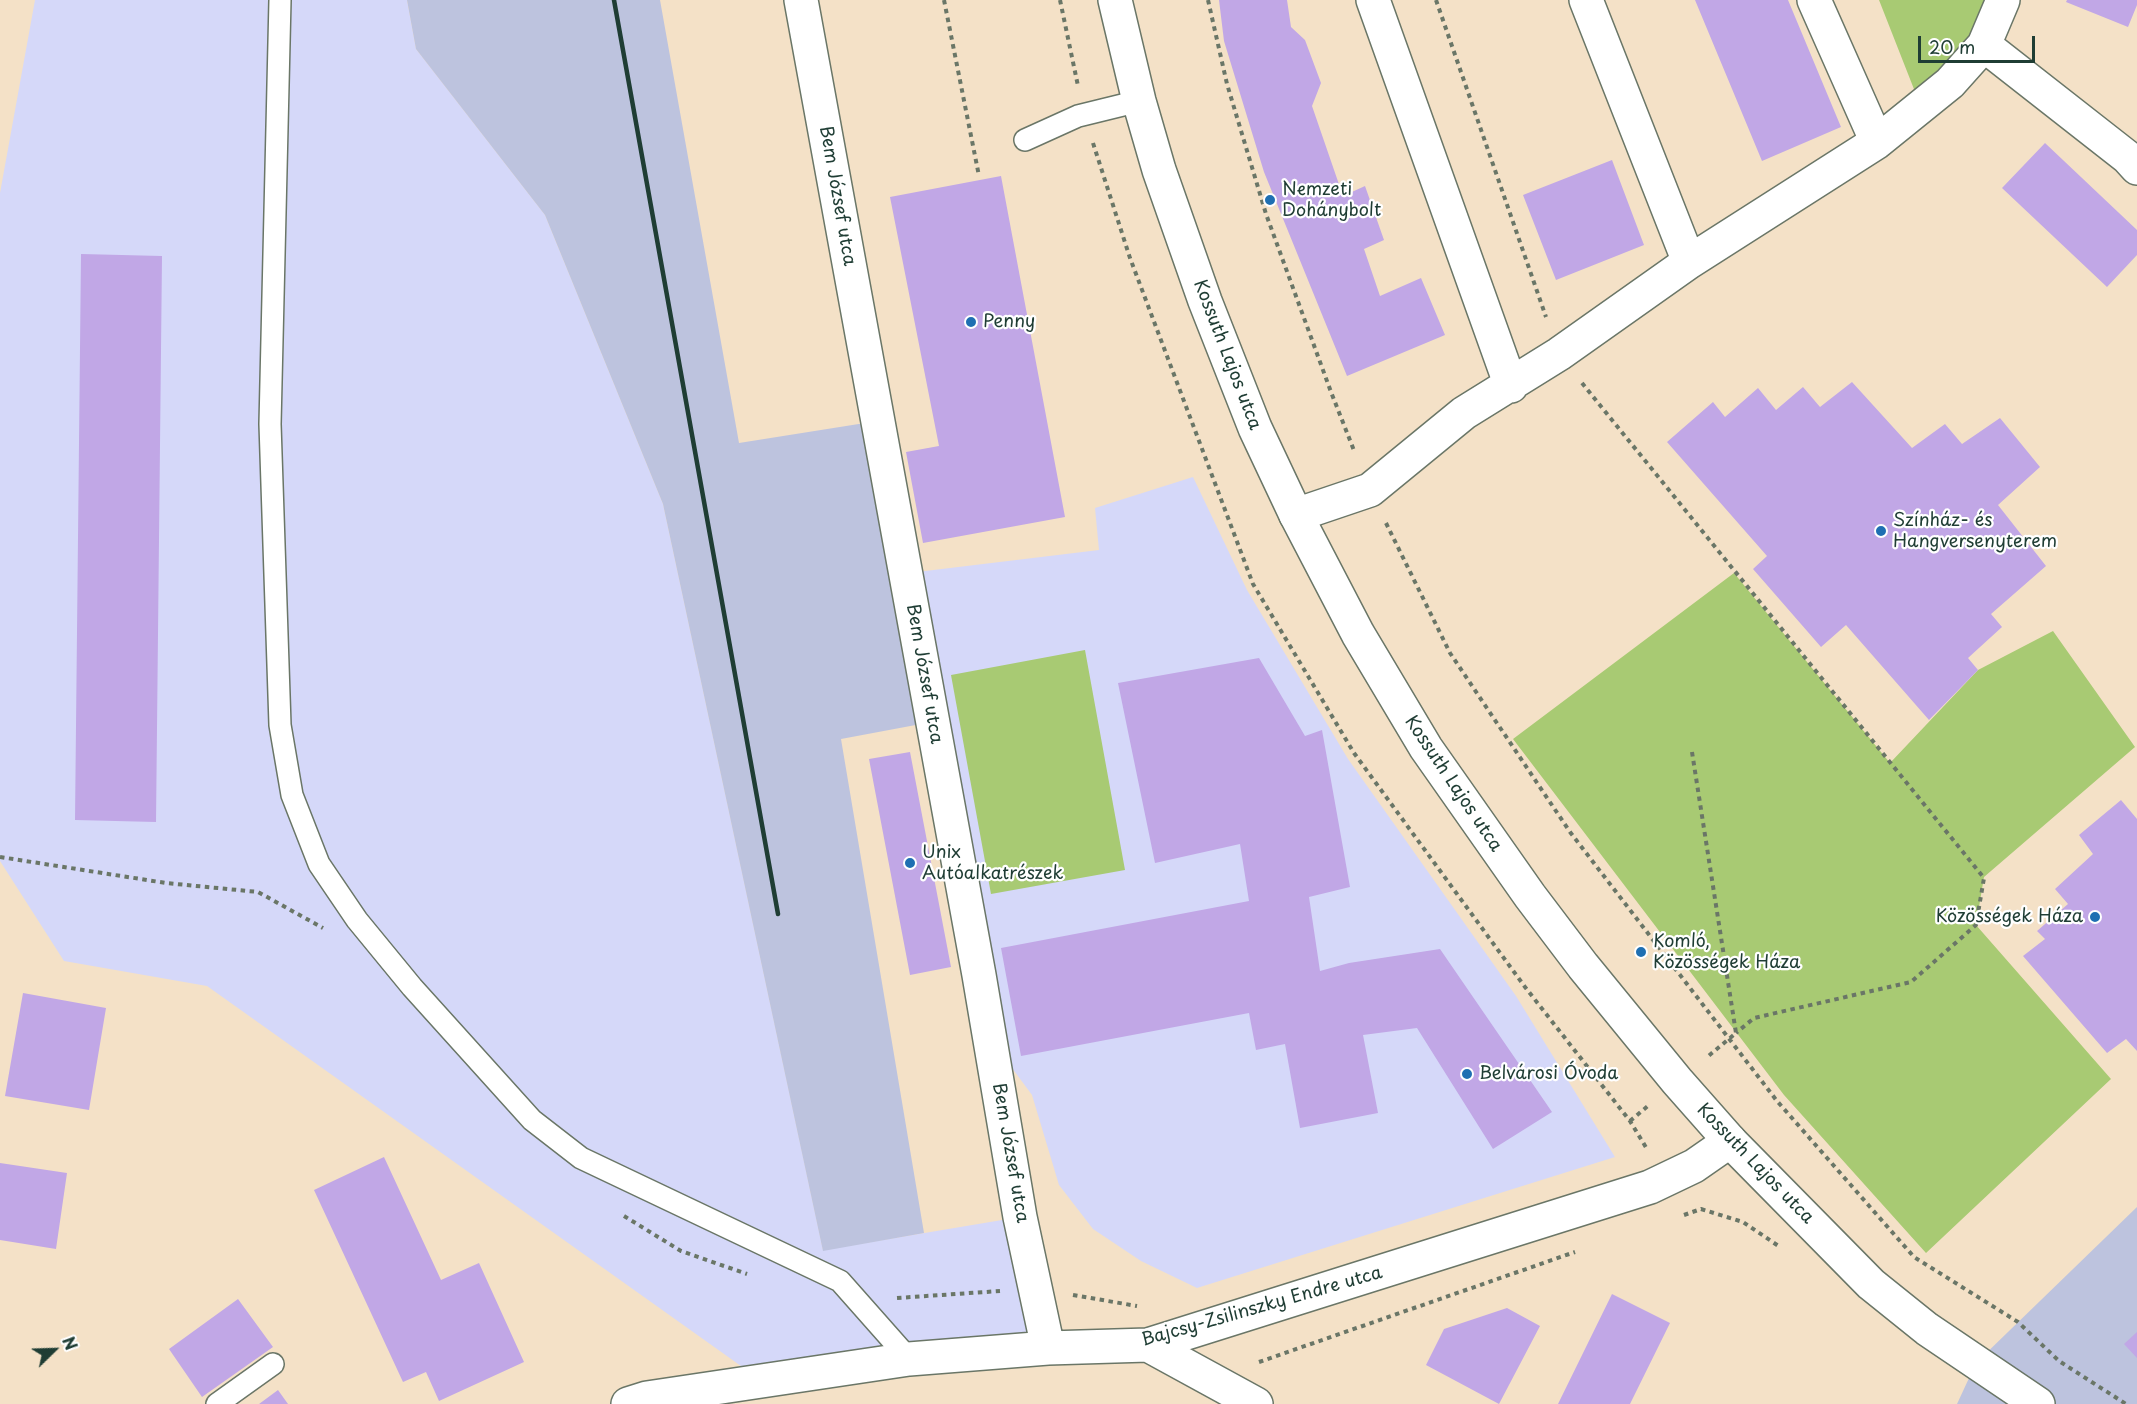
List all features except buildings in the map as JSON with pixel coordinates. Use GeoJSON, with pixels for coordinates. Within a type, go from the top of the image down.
{"type":"FeatureCollection","features":[{"type":"Feature","properties":{"kind":"street","name":"Bem József utca"},"geometry":{"type":"LineString","coordinates":[[801,0],[979,975],[1020,1217],[1048,1348]]}},
{"type":"Feature","properties":{"kind":"street","name":"Kossuth Lajos utca"},"geometry":{"type":"LineString","coordinates":[[1115,0],[1139,101],[1159,170],[1205,301],[1255,428],[1296,515],[1358,634],[1426,748],[1530,896],[1583,966],[1677,1081],[1730,1141],[1871,1284],[1927,1329],[2038,1404]]}},
{"type":"Feature","properties":{"kind":"street"},"geometry":{"type":"LineString","coordinates":[[1373,0],[1511,386]]}},
{"type":"Feature","properties":{"kind":"street"},"geometry":{"type":"LineString","coordinates":[[1586,0],[1689,262]]}},
{"type":"Feature","properties":{"kind":"street"},"geometry":{"type":"LineString","coordinates":[[1814,0],[1876,142]]}},
{"type":"Feature","properties":{"kind":"street"},"geometry":{"type":"LineString","coordinates":[[1296,515],[1370,490],[1464,413],[1511,386],[1689,262],[1876,142],[1950,83],[1984,45],[2003,0]]}},
{"type":"Feature","properties":{"kind":"street"},"geometry":{"type":"LineString","coordinates":[[1984,45],[2127,157],[2137,168]]}},
{"type":"Feature","properties":{"kind":"street","name":"Bajcsy-Zsilinszky Endre utca"},"geometry":{"type":"LineString","coordinates":[[628,1404],[647,1398],[764,1393],[909,1359],[1048,1348],[1149,1345],[1650,1187],[1694,1166],[1730,1141]]}},
{"type":"Feature","properties":{"kind":"street"},"geometry":{"type":"LineString","coordinates":[[1149,1345],[1256,1404]]}},
{"type":"Feature","properties":{"kind":"lane"},"geometry":{"type":"LineString","coordinates":[[280,0],[270,424],[280,725],[292,795],[320,864],[357,920],[412,987],[532,1120],[581,1158],[840,1281],[909,1359]]}},
{"type":"Feature","properties":{"kind":"lane"},"geometry":{"type":"LineString","coordinates":[[1025,140],[1078,116],[1139,101]]}},
{"type":"Feature","properties":{"kind":"lane"},"geometry":{"type":"LineString","coordinates":[[217,1404],[273,1364]]}},
{"type":"Feature","properties":{"kind":"path"},"geometry":{"type":"LineString","coordinates":[[944,0],[979,176]]}},
{"type":"Feature","properties":{"kind":"path"},"geometry":{"type":"LineString","coordinates":[[1208,0],[1227,84],[1266,214],[1331,392],[1370,490],[1450,653],[1570,832],[1777,1101],[1914,1257],[2018,1322],[2059,1361],[2126,1404]]}},
{"type":"Feature","properties":{"kind":"path"},"geometry":{"type":"LineString","coordinates":[[1436,0],[1559,354]]}},
{"type":"Feature","properties":{"kind":"path"},"geometry":{"type":"LineString","coordinates":[[1592,394],[1984,878],[1976,925],[1911,982],[1754,1018],[1729,1038]]}},
{"type":"Feature","properties":{"kind":"path"},"geometry":{"type":"LineString","coordinates":[[1692,752],[1736,1033]]}},
{"type":"Feature","properties":{"kind":"path"},"geometry":{"type":"LineString","coordinates":[[0,857],[166,883]]}},
{"type":"Feature","properties":{"kind":"path"},"geometry":{"type":"LineString","coordinates":[[1679,1216],[1701,1209],[1743,1222],[1788,1253]]}},
{"type":"Feature","properties":{"kind":"path"},"geometry":{"type":"LineString","coordinates":[[1210,1379],[1579,1251]]}},
{"type":"Feature","properties":{"kind":"path"},"geometry":{"type":"LineString","coordinates":[[855,1300],[1035,1289]]}},
{"type":"Feature","properties":{"kind":"shaded area"},"geometry":{"type":"Polygon","coordinates":[[[35,0],[407,0],[416,49],[545,215],[663,504],[823,1250],[1020,1217],[1048,1348],[762,1381],[207,986],[64,961],[0,861],[0,193],[35,0]]]}},
{"type":"Feature","properties":{"kind":"shaded area"},"geometry":{"type":"Polygon","coordinates":[[[407,0],[660,0],[739,443],[865,423],[921,724],[841,739],[924,1233],[823,1251],[663,504],[545,215],[416,49],[407,0]]]}},
{"type":"Feature","properties":{"kind":"shaded area"},"geometry":{"type":"Polygon","coordinates":[[[1193,477],[1247,590],[1348,759],[1516,996],[1615,1157],[1197,1288],[1141,1261],[1093,1229],[1059,1185],[1032,1095],[1012,1068],[986,942],[917,572],[1099,550],[1095,508],[1193,477]]]}},
{"type":"Feature","properties":{"kind":"shaded area"},"geometry":{"type":"Polygon","coordinates":[[[2137,1207],[2137,1404],[1957,1404],[1976,1363],[2137,1207]]]}},
{"type":"Feature","properties":{"kind":"green space"},"geometry":{"type":"Polygon","coordinates":[[[1879,0],[2003,0],[1921,107],[1879,0]]]}},
{"type":"Feature","properties":{"kind":"green space"},"geometry":{"type":"Polygon","coordinates":[[[1734,573],[1890,763],[1978,670],[2053,631],[2135,747],[1984,877],[1976,925],[2111,1079],[1926,1253],[1784,1095],[1513,739],[1734,573]]]}},
{"type":"Feature","properties":{"kind":"green space"},"geometry":{"type":"Polygon","coordinates":[[[1085,650],[1125,870],[991,894],[951,675],[1085,650]]]}},
{"type":"Feature","properties":{"kind":"railway"},"geometry":{"type":"LineString","coordinates":[[614,0],[778,914]]}},
{"type":"Feature","properties":{"kind":"place","name":"Nemzeti Dohánybolt"},"geometry":{"type":"Point","coordinates":[1270,200]}},
{"type":"Feature","properties":{"kind":"place","name":"Penny"},"geometry":{"type":"Point","coordinates":[971,322]}},
{"type":"Feature","properties":{"kind":"place","name":"Színház- és Hangversenyterem"},"geometry":{"type":"Point","coordinates":[1881,531]}},
{"type":"Feature","properties":{"kind":"place","name":"Unix Autóalkatrészek"},"geometry":{"type":"Point","coordinates":[910,863]}},
{"type":"Feature","properties":{"kind":"place","name":"Közösségek Háza"},"geometry":{"type":"Point","coordinates":[2095,917]}},
{"type":"Feature","properties":{"kind":"place","name":"Komló, Közösségek Háza"},"geometry":{"type":"Point","coordinates":[1641,952]}},
{"type":"Feature","properties":{"kind":"place","name":"Belvárosi Óvoda"},"geometry":{"type":"Point","coordinates":[1467,1074]}}]}
